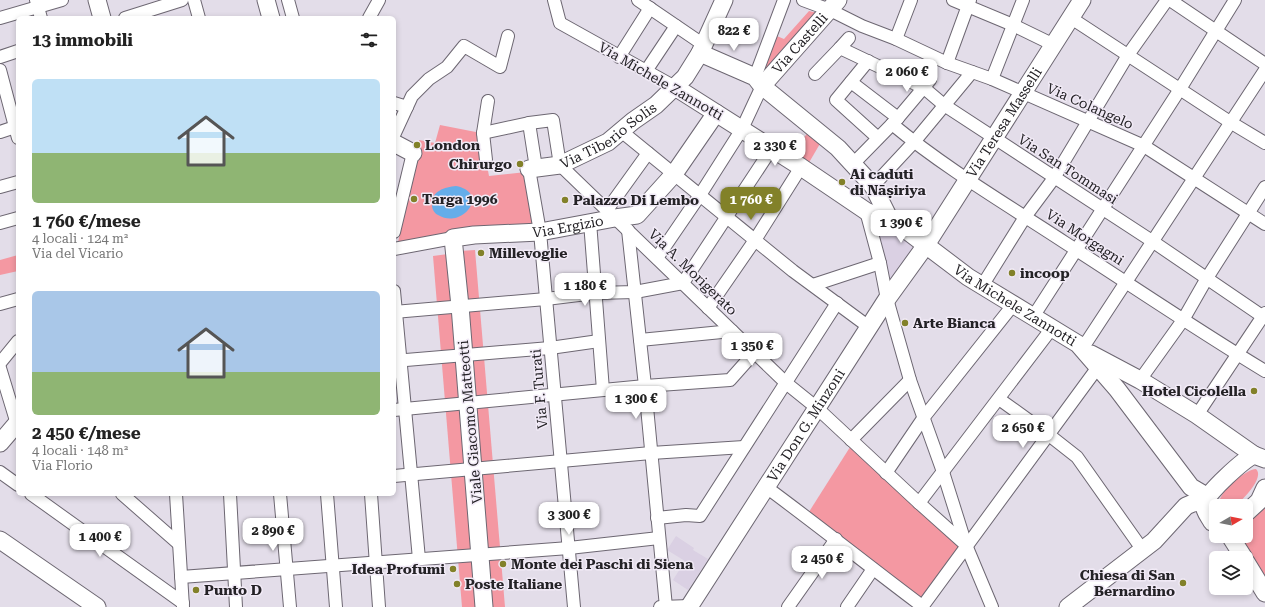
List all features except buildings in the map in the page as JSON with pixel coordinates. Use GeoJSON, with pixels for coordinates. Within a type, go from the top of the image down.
{"type":"FeatureCollection","features":[{"type":"Feature","properties":{"kind":"street"},"geometry":{"type":"LineString","coordinates":[[0,18],[62,0]]}},
{"type":"Feature","properties":{"kind":"street"},"geometry":{"type":"LineString","coordinates":[[97,0],[101,16]]}},
{"type":"Feature","properties":{"kind":"street"},"geometry":{"type":"LineString","coordinates":[[131,16],[182,0]]}},
{"type":"Feature","properties":{"kind":"street"},"geometry":{"type":"LineString","coordinates":[[194,0],[198,16]]}},
{"type":"Feature","properties":{"kind":"street"},"geometry":{"type":"LineString","coordinates":[[266,0],[270,16]]}},
{"type":"Feature","properties":{"kind":"street"},"geometry":{"type":"LineString","coordinates":[[288,0],[292,16]]}},
{"type":"Feature","properties":{"kind":"street"},"geometry":{"type":"LineString","coordinates":[[369,16],[379,0]]}},
{"type":"Feature","properties":{"kind":"street","name":"Via Michele Zannotti"},"geometry":{"type":"LineString","coordinates":[[554,0],[560,23],[675,87],[801,166],[866,211],[898,224],[968,277],[1078,344],[1117,389],[1191,487],[1207,499]]}},
{"type":"Feature","properties":{"kind":"street"},"geometry":{"type":"LineString","coordinates":[[638,0],[676,26],[702,49],[759,82],[838,148],[852,165],[873,186],[890,220]]}},
{"type":"Feature","properties":{"kind":"street","name":"Via Tiberio Solis"},"geometry":{"type":"LineString","coordinates":[[532,169],[560,165],[608,142],[656,105],[684,77],[702,49],[724,0]]}},
{"type":"Feature","properties":{"kind":"street"},"geometry":{"type":"LineString","coordinates":[[657,258],[700,196],[742,129],[759,82],[784,0]]}},
{"type":"Feature","properties":{"kind":"street","name":"Via Colangelo"},"geometry":{"type":"LineString","coordinates":[[803,0],[834,5],[856,31],[896,39],[947,63],[992,79],[1144,146],[1265,224]]}},
{"type":"Feature","properties":{"kind":"street"},"geometry":{"type":"LineString","coordinates":[[896,39],[911,0]]}},
{"type":"Feature","properties":{"kind":"street"},"geometry":{"type":"LineString","coordinates":[[953,0],[969,3],[1054,45]]}},
{"type":"Feature","properties":{"kind":"street"},"geometry":{"type":"LineString","coordinates":[[992,79],[1022,0]]}},
{"type":"Feature","properties":{"kind":"street","name":"Via Teresa Masselli"},"geometry":{"type":"LineString","coordinates":[[926,245],[1082,0]]}},
{"type":"Feature","properties":{"kind":"street"},"geometry":{"type":"LineString","coordinates":[[982,286],[1025,216],[1054,178],[1128,55],[1167,0]]}},
{"type":"Feature","properties":{"kind":"street"},"geometry":{"type":"LineString","coordinates":[[1170,0],[1265,64]]}},
{"type":"Feature","properties":{"kind":"street"},"geometry":{"type":"LineString","coordinates":[[1033,317],[1144,146],[1235,0]]}},
{"type":"Feature","properties":{"kind":"street"},"geometry":{"type":"LineString","coordinates":[[947,63],[969,3]]}},
{"type":"Feature","properties":{"kind":"street","name":"Via Castelli"},"geometry":{"type":"LineString","coordinates":[[759,82],[834,5]]}},
{"type":"Feature","properties":{"kind":"street"},"geometry":{"type":"LineString","coordinates":[[619,57],[650,8]]}},
{"type":"Feature","properties":{"kind":"street"},"geometry":{"type":"LineString","coordinates":[[1071,18],[1230,122],[1265,143]]}},
{"type":"Feature","properties":{"kind":"street"},"geometry":{"type":"LineString","coordinates":[[646,71],[676,26]]}},
{"type":"Feature","properties":{"kind":"street"},"geometry":{"type":"LineString","coordinates":[[815,74],[856,31]]}},
{"type":"Feature","properties":{"kind":"street"},"geometry":{"type":"LineString","coordinates":[[396,131],[412,96],[429,79],[447,67],[464,46],[500,67],[508,36]]}},
{"type":"Feature","properties":{"kind":"street","name":"Via San Tommasi"},"geometry":{"type":"LineString","coordinates":[[840,48],[868,61],[927,84],[944,105],[1264,316]]}},
{"type":"Feature","properties":{"kind":"street"},"geometry":{"type":"LineString","coordinates":[[0,57],[16,52]]}},
{"type":"Feature","properties":{"kind":"street"},"geometry":{"type":"LineString","coordinates":[[868,61],[836,100],[878,138]]}},
{"type":"Feature","properties":{"kind":"street"},"geometry":{"type":"LineString","coordinates":[[0,70],[16,127]]}},
{"type":"Feature","properties":{"kind":"street"},"geometry":{"type":"LineString","coordinates":[[1082,349],[1265,70]]}},
{"type":"Feature","properties":{"kind":"street"},"geometry":{"type":"LineString","coordinates":[[873,186],[914,142],[972,72]]}},
{"type":"Feature","properties":{"kind":"street","name":"Via Morgagni"},"geometry":{"type":"LineString","coordinates":[[851,82],[895,121],[914,142],[968,180],[1183,320],[1265,371]]}},
{"type":"Feature","properties":{"kind":"street"},"geometry":{"type":"LineString","coordinates":[[852,165],[895,121],[927,84]]}},
{"type":"Feature","properties":{"kind":"street"},"geometry":{"type":"LineString","coordinates":[[486,160],[483,133],[488,101]]}},
{"type":"Feature","properties":{"kind":"street"},"geometry":{"type":"LineString","coordinates":[[396,104],[407,107]]}},
{"type":"Feature","properties":{"kind":"street","name":"Via Ergizio"},"geometry":{"type":"LineString","coordinates":[[396,249],[474,235],[540,232],[590,222],[611,214],[637,215],[674,174],[716,113]]}},
{"type":"Feature","properties":{"kind":"street"},"geometry":{"type":"LineString","coordinates":[[483,133],[529,123],[553,120],[560,165]]}},
{"type":"Feature","properties":{"kind":"street","name":"Via F. Turati"},"geometry":{"type":"LineString","coordinates":[[529,123],[532,169],[540,232],[574,607]]}},
{"type":"Feature","properties":{"kind":"street"},"geometry":{"type":"LineString","coordinates":[[0,132],[16,131]]}},
{"type":"Feature","properties":{"kind":"street"},"geometry":{"type":"LineString","coordinates":[[621,131],[755,240],[869,327]]}},
{"type":"Feature","properties":{"kind":"street"},"geometry":{"type":"LineString","coordinates":[[396,144],[413,154],[398,200],[396,216]]}},
{"type":"Feature","properties":{"kind":"street"},"geometry":{"type":"LineString","coordinates":[[396,312],[546,299],[595,293],[635,292],[683,283],[772,148]]}},
{"type":"Feature","properties":{"kind":"street"},"geometry":{"type":"LineString","coordinates":[[611,214],[648,154]]}},
{"type":"Feature","properties":{"kind":"street","name":"Via A. Morigerato"},"geometry":{"type":"LineString","coordinates":[[560,165],[786,383],[817,408],[850,440],[966,545]]}},
{"type":"Feature","properties":{"kind":"street"},"geometry":{"type":"LineString","coordinates":[[708,308],[755,240],[801,166]]}},
{"type":"Feature","properties":{"kind":"street"},"geometry":{"type":"LineString","coordinates":[[0,187],[16,183]]}},
{"type":"Feature","properties":{"kind":"street"},"geometry":{"type":"LineString","coordinates":[[1140,380],[1183,320],[1207,278],[1265,187]]}},
{"type":"Feature","properties":{"kind":"street"},"geometry":{"type":"LineString","coordinates":[[866,211],[880,263],[887,299],[910,380],[943,472],[966,545],[992,607]]}},
{"type":"Feature","properties":{"kind":"street"},"geometry":{"type":"LineString","coordinates":[[0,223],[16,219]]}},
{"type":"Feature","properties":{"kind":"street"},"geometry":{"type":"LineString","coordinates":[[590,222],[603,390]]}},
{"type":"Feature","properties":{"kind":"street"},"geometry":{"type":"LineString","coordinates":[[628,230],[645,386],[666,607]]}},
{"type":"Feature","properties":{"kind":"street","name":"Viale Giacomo Matteotti"},"geometry":{"type":"LineString","coordinates":[[453,238],[460,306],[484,607]]}},
{"type":"Feature","properties":{"kind":"street","name":"Via Don G. Minzoni"},"geometry":{"type":"LineString","coordinates":[[689,606],[887,299],[926,245]]}},
{"type":"Feature","properties":{"kind":"street"},"geometry":{"type":"LineString","coordinates":[[813,285],[880,263]]}},
{"type":"Feature","properties":{"kind":"street"},"geometry":{"type":"LineString","coordinates":[[0,304],[16,300]]}},
{"type":"Feature","properties":{"kind":"street"},"geometry":{"type":"LineString","coordinates":[[657,518],[686,515],[700,516],[837,303]]}},
{"type":"Feature","properties":{"kind":"street"},"geometry":{"type":"LineString","coordinates":[[886,473],[924,418],[1013,304]]}},
{"type":"Feature","properties":{"kind":"street"},"geometry":{"type":"LineString","coordinates":[[1197,414],[1264,316]]}},
{"type":"Feature","properties":{"kind":"street"},"geometry":{"type":"LineString","coordinates":[[919,503],[1052,328]]}},
{"type":"Feature","properties":{"kind":"street"},"geometry":{"type":"LineString","coordinates":[[640,340],[732,331]]}},
{"type":"Feature","properties":{"kind":"street"},"geometry":{"type":"LineString","coordinates":[[396,336],[400,410],[411,475],[420,559]]}},
{"type":"Feature","properties":{"kind":"street"},"geometry":{"type":"LineString","coordinates":[[397,361],[550,348],[599,341]]}},
{"type":"Feature","properties":{"kind":"street"},"geometry":{"type":"LineString","coordinates":[[0,363],[16,343]]}},
{"type":"Feature","properties":{"kind":"street","name":"Via Michele Zannotti"},"geometry":{"type":"LineString","coordinates":[[1082,349],[1140,380],[1260,453]]}},
{"type":"Feature","properties":{"kind":"street"},"geometry":{"type":"LineString","coordinates":[[400,410],[645,386],[730,380],[754,353]]}},
{"type":"Feature","properties":{"kind":"street"},"geometry":{"type":"LineString","coordinates":[[766,487],[836,539],[922,607],[1098,367]]}},
{"type":"Feature","properties":{"kind":"street"},"geometry":{"type":"LineString","coordinates":[[0,368],[16,420]]}},
{"type":"Feature","properties":{"kind":"street"},"geometry":{"type":"LineString","coordinates":[[850,440],[910,380]]}},
{"type":"Feature","properties":{"kind":"street"},"geometry":{"type":"LineString","coordinates":[[998,399],[1077,457],[1142,550]]}},
{"type":"Feature","properties":{"kind":"street"},"geometry":{"type":"LineString","coordinates":[[0,442],[16,424]]}},
{"type":"Feature","properties":{"kind":"street"},"geometry":{"type":"LineString","coordinates":[[396,476],[651,453],[744,447]]}},
{"type":"Feature","properties":{"kind":"street"},"geometry":{"type":"LineString","coordinates":[[1068,607],[1154,541],[1186,506],[1207,499],[1237,467],[1260,453]]}},
{"type":"Feature","properties":{"kind":"street"},"geometry":{"type":"LineString","coordinates":[[0,472],[16,484]]}},
{"type":"Feature","properties":{"kind":"street"},"geometry":{"type":"LineString","coordinates":[[1253,507],[1259,501],[1265,488]]}},
{"type":"Feature","properties":{"kind":"street"},"geometry":{"type":"LineString","coordinates":[[37,496],[183,605]]}},
{"type":"Feature","properties":{"kind":"street"},"geometry":{"type":"LineString","coordinates":[[124,496],[179,544]]}},
{"type":"Feature","properties":{"kind":"street"},"geometry":{"type":"LineString","coordinates":[[177,496],[183,605]]}},
{"type":"Feature","properties":{"kind":"street"},"geometry":{"type":"LineString","coordinates":[[230,496],[236,607]]}},
{"type":"Feature","properties":{"kind":"street"},"geometry":{"type":"LineString","coordinates":[[280,496],[290,607]]}},
{"type":"Feature","properties":{"kind":"street"},"geometry":{"type":"LineString","coordinates":[[327,496],[336,607]]}},
{"type":"Feature","properties":{"kind":"street"},"geometry":{"type":"LineString","coordinates":[[370,496],[379,607]]}},
{"type":"Feature","properties":{"kind":"street"},"geometry":{"type":"LineString","coordinates":[[1207,499],[1205,511],[1209,516]]}},
{"type":"Feature","properties":{"kind":"street"},"geometry":{"type":"LineString","coordinates":[[1177,516],[1192,516],[1209,521]]}},
{"type":"Feature","properties":{"kind":"street"},"geometry":{"type":"LineString","coordinates":[[181,577],[569,548],[659,538]]}},
{"type":"Feature","properties":{"kind":"street"},"geometry":{"type":"LineString","coordinates":[[788,607],[836,539]]}},
{"type":"Feature","properties":{"kind":"street"},"geometry":{"type":"LineString","coordinates":[[0,540],[97,607]]}},
{"type":"Feature","properties":{"kind":"street"},"geometry":{"type":"LineString","coordinates":[[847,607],[873,569]]}},
{"type":"Feature","properties":{"kind":"street"},"geometry":{"type":"LineString","coordinates":[[1253,573],[1265,593]]}},
{"type":"Feature","properties":{"kind":"street"},"geometry":{"type":"LineString","coordinates":[[660,607],[689,606]]}},
{"type":"Feature","properties":{"kind":"shaded area"},"geometry":{"type":"Polygon","coordinates":[[[809,11],[822,14],[762,83],[755,77],[772,34],[784,39],[809,11]]]}},
{"type":"Feature","properties":{"kind":"shaded area"},"geometry":{"type":"Polygon","coordinates":[[[440,125],[481,133],[489,176],[526,172],[534,229],[449,233],[398,242],[417,162],[419,140],[435,143],[440,125]]]}},
{"type":"Feature","properties":{"kind":"shaded area"},"geometry":{"type":"Polygon","coordinates":[[[810,129],[821,142],[807,166],[793,154],[810,129]]]}},
{"type":"Feature","properties":{"kind":"shaded area"},"geometry":{"type":"Polygon","coordinates":[[[873,215],[924,245],[888,291],[873,215]]]}},
{"type":"Feature","properties":{"kind":"shaded area"},"geometry":{"type":"Polygon","coordinates":[[[475,250],[505,607],[490,607],[460,251],[475,250]]]}},
{"type":"Feature","properties":{"kind":"shaded area"},"geometry":{"type":"Polygon","coordinates":[[[448,254],[478,607],[462,607],[433,256],[448,254]]]}},
{"type":"Feature","properties":{"kind":"shaded area"},"geometry":{"type":"Polygon","coordinates":[[[16,256],[16,271],[0,275],[0,260],[16,256]]]}},
{"type":"Feature","properties":{"kind":"shaded area"},"geometry":{"type":"Polygon","coordinates":[[[852,444],[963,546],[922,603],[807,515],[852,444]]]}},
{"type":"Feature","properties":{"kind":"shaded area"},"geometry":{"type":"Polygon","coordinates":[[[1256,469],[1258,477],[1252,488],[1243,499],[1220,499],[1231,484],[1252,470],[1256,469]]]}},
{"type":"Feature","properties":{"kind":"shaded area"},"geometry":{"type":"Polygon","coordinates":[[[1265,507],[1265,581],[1253,559],[1253,551],[1248,551],[1244,543],[1253,543],[1253,518],[1265,507]]]}},
{"type":"Feature","properties":{"kind":"shaded area"},"geometry":{"type":"Polygon","coordinates":[[[676,536],[694,548],[693,550],[708,559],[688,590],[673,580],[685,561],[667,550],[676,536]]]}},
{"type":"Feature","properties":{"kind":"water"},"geometry":{"type":"Polygon","coordinates":[[[456,186],[466,190],[471,196],[472,202],[469,209],[456,218],[447,218],[437,214],[432,206],[432,200],[436,193],[447,187],[456,186]]]}},
{"type":"Feature","properties":{"kind":"place","name":"London"},"geometry":{"type":"Point","coordinates":[417,145]}},
{"type":"Feature","properties":{"kind":"place","name":"Chirurgo"},"geometry":{"type":"Point","coordinates":[520,164]}},
{"type":"Feature","properties":{"kind":"place","name":"Ai caduti di Nāṣiriya"},"geometry":{"type":"Point","coordinates":[842,182]}},
{"type":"Feature","properties":{"kind":"place","name":"Targa 1996"},"geometry":{"type":"Point","coordinates":[414,199]}},
{"type":"Feature","properties":{"kind":"place","name":"Palazzo Di Lembo"},"geometry":{"type":"Point","coordinates":[565,200]}},
{"type":"Feature","properties":{"kind":"place","name":"Millevoglie"},"geometry":{"type":"Point","coordinates":[481,253]}},
{"type":"Feature","properties":{"kind":"place","name":"incoop"},"geometry":{"type":"Point","coordinates":[1012,273]}},
{"type":"Feature","properties":{"kind":"place","name":"Arte Bianca"},"geometry":{"type":"Point","coordinates":[905,323]}},
{"type":"Feature","properties":{"kind":"place","name":"Hotel Cicolella"},"geometry":{"type":"Point","coordinates":[1254,391]}},
{"type":"Feature","properties":{"kind":"place","name":"Monte dei Paschi di Siena"},"geometry":{"type":"Point","coordinates":[503,564]}},
{"type":"Feature","properties":{"kind":"place","name":"Idea Profumi"},"geometry":{"type":"Point","coordinates":[453,569]}},
{"type":"Feature","properties":{"kind":"place","name":"Chiesa di San Bernardino"},"geometry":{"type":"Point","coordinates":[1183,583]}},
{"type":"Feature","properties":{"kind":"place","name":"Poste Italiane"},"geometry":{"type":"Point","coordinates":[457,584]}},
{"type":"Feature","properties":{"kind":"place","name":"Punto D"},"geometry":{"type":"Point","coordinates":[196,590]}}]}
